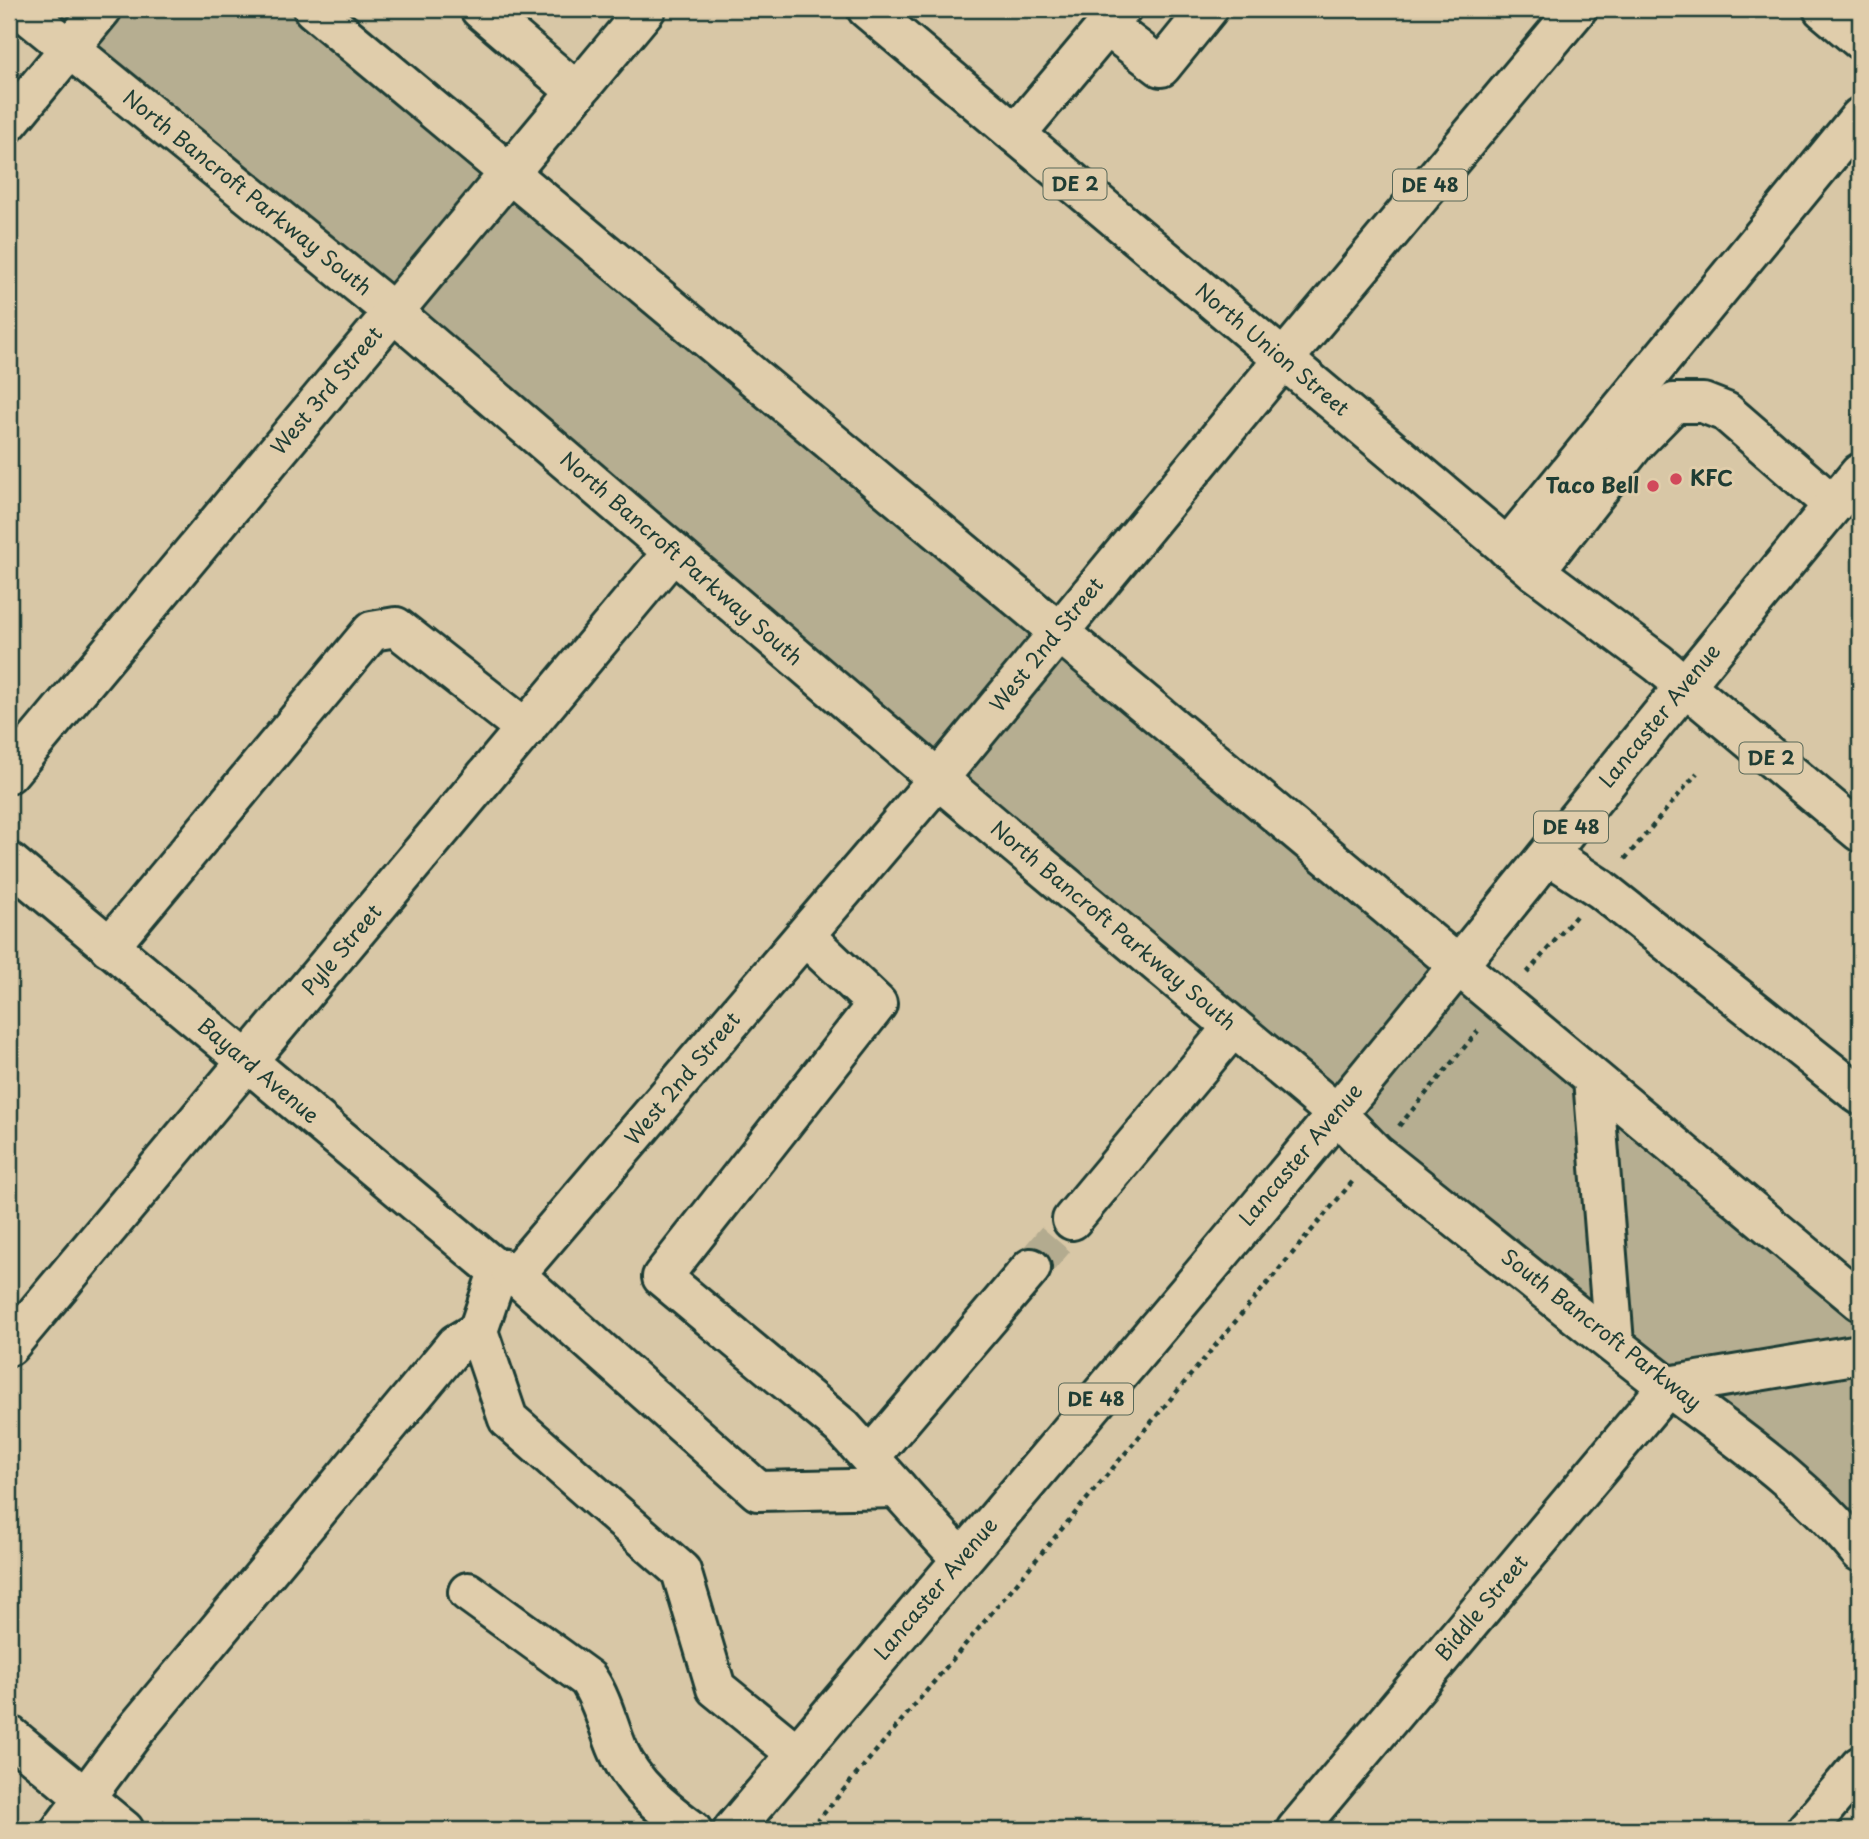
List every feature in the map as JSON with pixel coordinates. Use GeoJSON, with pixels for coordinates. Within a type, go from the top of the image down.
{"type":"FeatureCollection","features":[{"type":"Feature","properties":{"kind":"street","name":"North Bancroft Parkway South"},"geometry":{"type":"LineString","coordinates":[[21,9],[393,312],[938,779],[1337,1114]]}},
{"type":"Feature","properties":{"kind":"street"},"geometry":{"type":"LineString","coordinates":[[9,122],[102,9]]}},
{"type":"Feature","properties":{"kind":"street"},"geometry":{"type":"LineString","coordinates":[[313,9],[1860,1301]]}},
{"type":"Feature","properties":{"kind":"street"},"geometry":{"type":"LineString","coordinates":[[480,9],[577,92]]}},
{"type":"Feature","properties":{"kind":"street","name":"West 3rd Street"},"geometry":{"type":"LineString","coordinates":[[9,773],[646,9]]}},
{"type":"Feature","properties":{"kind":"street","name":"North Union Street"},"geometry":{"type":"LineString","coordinates":[[867,9],[1521,559],[1683,685]]}},
{"type":"Feature","properties":{"kind":"street"},"geometry":{"type":"LineString","coordinates":[[1016,134],[1114,17],[1161,67],[1208,9]]}},
{"type":"Feature","properties":{"kind":"street","name":"West 2nd Street"},"geometry":{"type":"LineString","coordinates":[[505,1270],[520,1269],[528,1262],[938,779],[1057,632],[1577,9]]}},
{"type":"Feature","properties":{"kind":"street"},"geometry":{"type":"LineString","coordinates":[[1823,9],[1860,40]]}},
{"type":"Feature","properties":{"kind":"street"},"geometry":{"type":"LineString","coordinates":[[1521,559],[1860,117]]}},
{"type":"Feature","properties":{"kind":"street"},"geometry":{"type":"LineString","coordinates":[[1521,559],[1674,404],[1703,403],[1726,412],[1833,505]]}},
{"type":"Feature","properties":{"kind":"street","name":"Lancaster Avenue"},"geometry":{"type":"LineString","coordinates":[[733,1830],[1337,1114],[1549,855],[1683,685],[1860,472]]}},
{"type":"Feature","properties":{"kind":"street","name":"Pyle Street"},"geometry":{"type":"LineString","coordinates":[[9,1346],[673,552]]}},
{"type":"Feature","properties":{"kind":"street"},"geometry":{"type":"LineString","coordinates":[[109,947],[372,631],[396,627],[526,729]]}},
{"type":"Feature","properties":{"kind":"street","name":"DE 2"},"geometry":{"type":"LineString","coordinates":[[1683,685],[1860,832]]}},
{"type":"Feature","properties":{"kind":"street"},"geometry":{"type":"LineString","coordinates":[[1549,855],[1601,889],[1860,1095]]}},
{"type":"Feature","properties":{"kind":"street","name":"Bayard Avenue"},"geometry":{"type":"LineString","coordinates":[[9,862],[248,1063],[505,1270],[758,1491],[897,1488]]}},
{"type":"Feature","properties":{"kind":"street"},"geometry":{"type":"LineString","coordinates":[[805,936],[877,1004],[662,1277],[842,1427],[961,1559]]}},
{"type":"Feature","properties":{"kind":"street"},"geometry":{"type":"LineString","coordinates":[[1072,1220],[1233,1027]]}},
{"type":"Feature","properties":{"kind":"street"},"geometry":{"type":"LineString","coordinates":[[1593,1079],[1614,1343]]}},
{"type":"Feature","properties":{"kind":"street","name":"South Bancroft Parkway"},"geometry":{"type":"LineString","coordinates":[[1337,1114],[1376,1154],[1668,1386],[1773,1464],[1826,1512],[1860,1552]]}},
{"type":"Feature","properties":{"kind":"street"},"geometry":{"type":"LineString","coordinates":[[870,1457],[1031,1268]]}},
{"type":"Feature","properties":{"kind":"street"},"geometry":{"type":"LineString","coordinates":[[61,1830],[137,1728],[456,1344],[478,1331],[505,1270]]}},
{"type":"Feature","properties":{"kind":"street"},"geometry":{"type":"LineString","coordinates":[[478,1331],[508,1419],[681,1570],[716,1688],[797,1755]]}},
{"type":"Feature","properties":{"kind":"street"},"geometry":{"type":"LineString","coordinates":[[1668,1386],[1860,1354]]}},
{"type":"Feature","properties":{"kind":"street","name":"Biddle Street"},"geometry":{"type":"LineString","coordinates":[[1296,1830],[1668,1386]]}},
{"type":"Feature","properties":{"kind":"street"},"geometry":{"type":"LineString","coordinates":[[468,1592],[589,1679],[597,1691],[619,1752],[631,1775],[651,1798],[692,1830]]}},
{"type":"Feature","properties":{"kind":"street"},"geometry":{"type":"LineString","coordinates":[[9,1735],[124,1830]]}},
{"type":"Feature","properties":{"kind":"street"},"geometry":{"type":"LineString","coordinates":[[1807,1830],[1860,1766]]}},
{"type":"Feature","properties":{"kind":"path"},"geometry":{"type":"LineString","coordinates":[[810,1830],[1501,1003],[1601,889],[1697,773]]}},
{"type":"Feature","properties":{"kind":"shaded area"},"geometry":{"type":"Polygon","coordinates":[[[21,9],[313,9],[1860,1301],[1860,1552],[21,9]]]}},
{"type":"Feature","properties":{"kind":"tunnel"},"geometry":{"type":"LineString","coordinates":[[1031,1268],[1072,1220]]}},
{"type":"Feature","properties":{"kind":"place","name":"KFC"},"geometry":{"type":"Point","coordinates":[1676,479]}},
{"type":"Feature","properties":{"kind":"place","name":"Taco Bell"},"geometry":{"type":"Point","coordinates":[1653,486]}}]}
